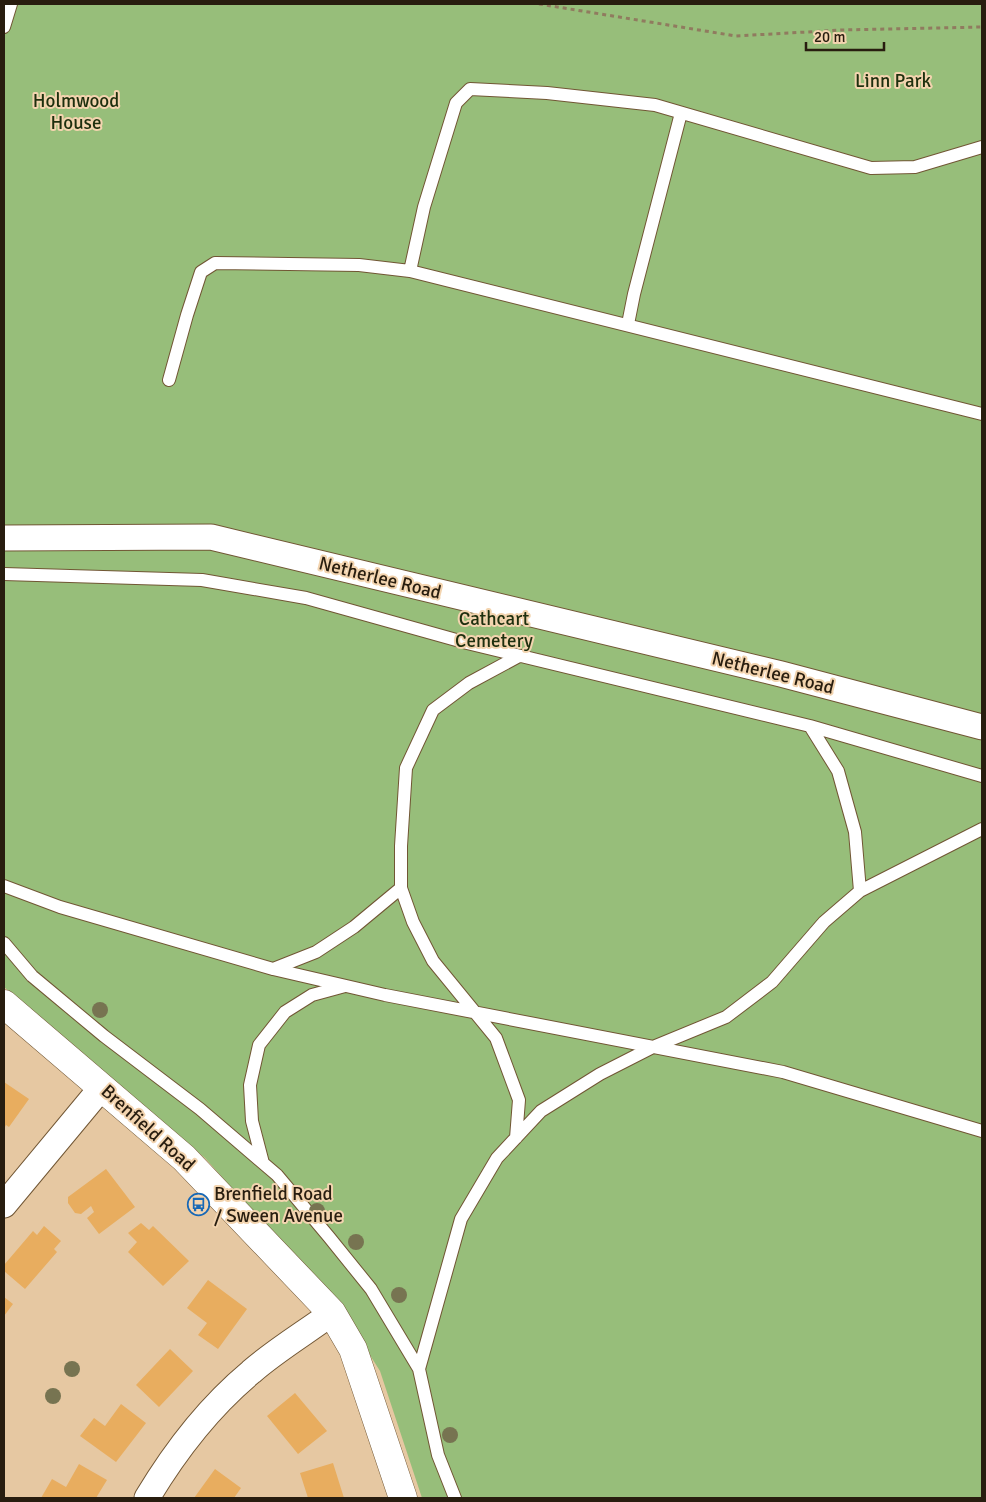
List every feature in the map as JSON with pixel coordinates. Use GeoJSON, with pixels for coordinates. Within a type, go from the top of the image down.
{"type":"FeatureCollection","features":[{"type":"Feature","properties":{"kind":"street","name":"Netherlee Road"},"geometry":{"type":"LineString","coordinates":[[4,538],[211,536],[781,674],[982,727]]}},
{"type":"Feature","properties":{"kind":"street","name":"Brenfield Road"},"geometry":{"type":"LineString","coordinates":[[4,1004],[184,1158],[332,1313],[353,1350],[402,1498]]}},
{"type":"Feature","properties":{"kind":"street"},"geometry":{"type":"LineString","coordinates":[[4,1206],[102,1087]]}},
{"type":"Feature","properties":{"kind":"street"},"geometry":{"type":"LineString","coordinates":[[147,1498],[172,1457],[216,1406],[251,1372],[332,1313]]}},
{"type":"Feature","properties":{"kind":"lane"},"geometry":{"type":"LineString","coordinates":[[4,27],[10,4]]}},
{"type":"Feature","properties":{"kind":"lane"},"geometry":{"type":"LineString","coordinates":[[410,271],[424,207],[456,103],[470,90],[556,94],[655,105],[871,168],[915,166],[982,147]]}},
{"type":"Feature","properties":{"kind":"lane"},"geometry":{"type":"LineString","coordinates":[[628,324],[681,113]]}},
{"type":"Feature","properties":{"kind":"lane"},"geometry":{"type":"LineString","coordinates":[[169,380],[187,315],[202,272],[215,263],[359,265],[410,271],[982,414]]}},
{"type":"Feature","properties":{"kind":"lane"},"geometry":{"type":"LineString","coordinates":[[4,574],[202,580],[306,598],[519,656],[810,726],[982,776]]}},
{"type":"Feature","properties":{"kind":"lane"},"geometry":{"type":"LineString","coordinates":[[516,1138],[519,1100],[496,1038],[433,961],[412,922],[401,888],[406,768],[433,710],[469,683],[519,656]]}},
{"type":"Feature","properties":{"kind":"lane"},"geometry":{"type":"LineString","coordinates":[[810,726],[838,771],[855,832],[860,891]]}},
{"type":"Feature","properties":{"kind":"lane"},"geometry":{"type":"LineString","coordinates":[[418,1370],[462,1219],[497,1158],[541,1111],[600,1074],[653,1047],[726,1017],[772,982],[824,922],[860,891],[982,829]]}},
{"type":"Feature","properties":{"kind":"lane"},"geometry":{"type":"LineString","coordinates":[[4,886],[60,907],[273,969],[345,986],[783,1072],[982,1131]]}},
{"type":"Feature","properties":{"kind":"lane"},"geometry":{"type":"LineString","coordinates":[[273,969],[316,952],[354,926],[401,888]]}},
{"type":"Feature","properties":{"kind":"lane"},"geometry":{"type":"LineString","coordinates":[[4,943],[32,976],[104,1036],[200,1109],[277,1174],[371,1290],[418,1370],[438,1455],[455,1498]]}},
{"type":"Feature","properties":{"kind":"lane"},"geometry":{"type":"LineString","coordinates":[[262,1162],[252,1121],[250,1085],[259,1045],[285,1012],[312,995],[345,986]]}},
{"type":"Feature","properties":{"kind":"path"},"geometry":{"type":"LineString","coordinates":[[540,4],[736,36],[842,30],[982,27]]}},
{"type":"Feature","properties":{"kind":"green space","name":"Cathcart Cemetery"},"geometry":{"type":"Polygon","coordinates":[[[4,4],[982,4],[982,1498],[422,1498],[380,1371],[342,1311],[205,1158],[4,987],[4,4]]]}},
{"type":"Feature","properties":{"kind":"building"},"geometry":{"type":"Polygon","coordinates":[[[4,1082],[29,1099],[9,1127],[6,1125],[4,1129],[4,1082]]]}},
{"type":"Feature","properties":{"kind":"building"},"geometry":{"type":"Polygon","coordinates":[[[106,1169],[135,1207],[99,1234],[87,1218],[94,1212],[91,1206],[81,1214],[75,1213],[68,1203],[68,1197],[106,1169]]]}},
{"type":"Feature","properties":{"kind":"building"},"geometry":{"type":"Polygon","coordinates":[[[141,1223],[149,1230],[153,1226],[189,1261],[163,1286],[128,1252],[137,1242],[128,1233],[141,1223]]]}},
{"type":"Feature","properties":{"kind":"building"},"geometry":{"type":"Polygon","coordinates":[[[44,1226],[61,1241],[54,1249],[57,1252],[25,1289],[4,1271],[4,1265],[33,1231],[37,1235],[44,1226]]]}},
{"type":"Feature","properties":{"kind":"building"},"geometry":{"type":"Polygon","coordinates":[[[208,1280],[247,1309],[218,1349],[198,1335],[207,1323],[187,1308],[208,1280]]]}},
{"type":"Feature","properties":{"kind":"building"},"geometry":{"type":"Polygon","coordinates":[[[4,1297],[13,1304],[4,1316],[4,1297]]]}},
{"type":"Feature","properties":{"kind":"building"},"geometry":{"type":"Polygon","coordinates":[[[170,1349],[193,1371],[159,1407],[136,1385],[170,1349]]]}},
{"type":"Feature","properties":{"kind":"building"},"geometry":{"type":"Polygon","coordinates":[[[295,1393],[327,1431],[298,1454],[267,1416],[295,1393]]]}},
{"type":"Feature","properties":{"kind":"building"},"geometry":{"type":"Polygon","coordinates":[[[121,1404],[146,1423],[116,1462],[80,1436],[94,1418],[105,1426],[121,1404]]]}},
{"type":"Feature","properties":{"kind":"building"},"geometry":{"type":"Polygon","coordinates":[[[333,1463],[344,1498],[308,1498],[300,1473],[333,1463]]]}},
{"type":"Feature","properties":{"kind":"building"},"geometry":{"type":"Polygon","coordinates":[[[79,1464],[107,1480],[96,1498],[41,1498],[52,1479],[66,1487],[79,1464]]]}},
{"type":"Feature","properties":{"kind":"building"},"geometry":{"type":"Polygon","coordinates":[[[215,1469],[241,1488],[234,1498],[194,1498],[215,1469]]]}},
{"type":"Feature","properties":{"kind":"place","name":"Brenfield Road / Sween Avenue"},"geometry":{"type":"Point","coordinates":[198,1205]}},
{"type":"Feature","properties":{"kind":"park label","name":"Linn Park"},"geometry":{"type":"Point","coordinates":[893,81]}},
{"type":"Feature","properties":{"kind":"park label","name":"Holmwood House"},"geometry":{"type":"Point","coordinates":[76,112]}}]}
